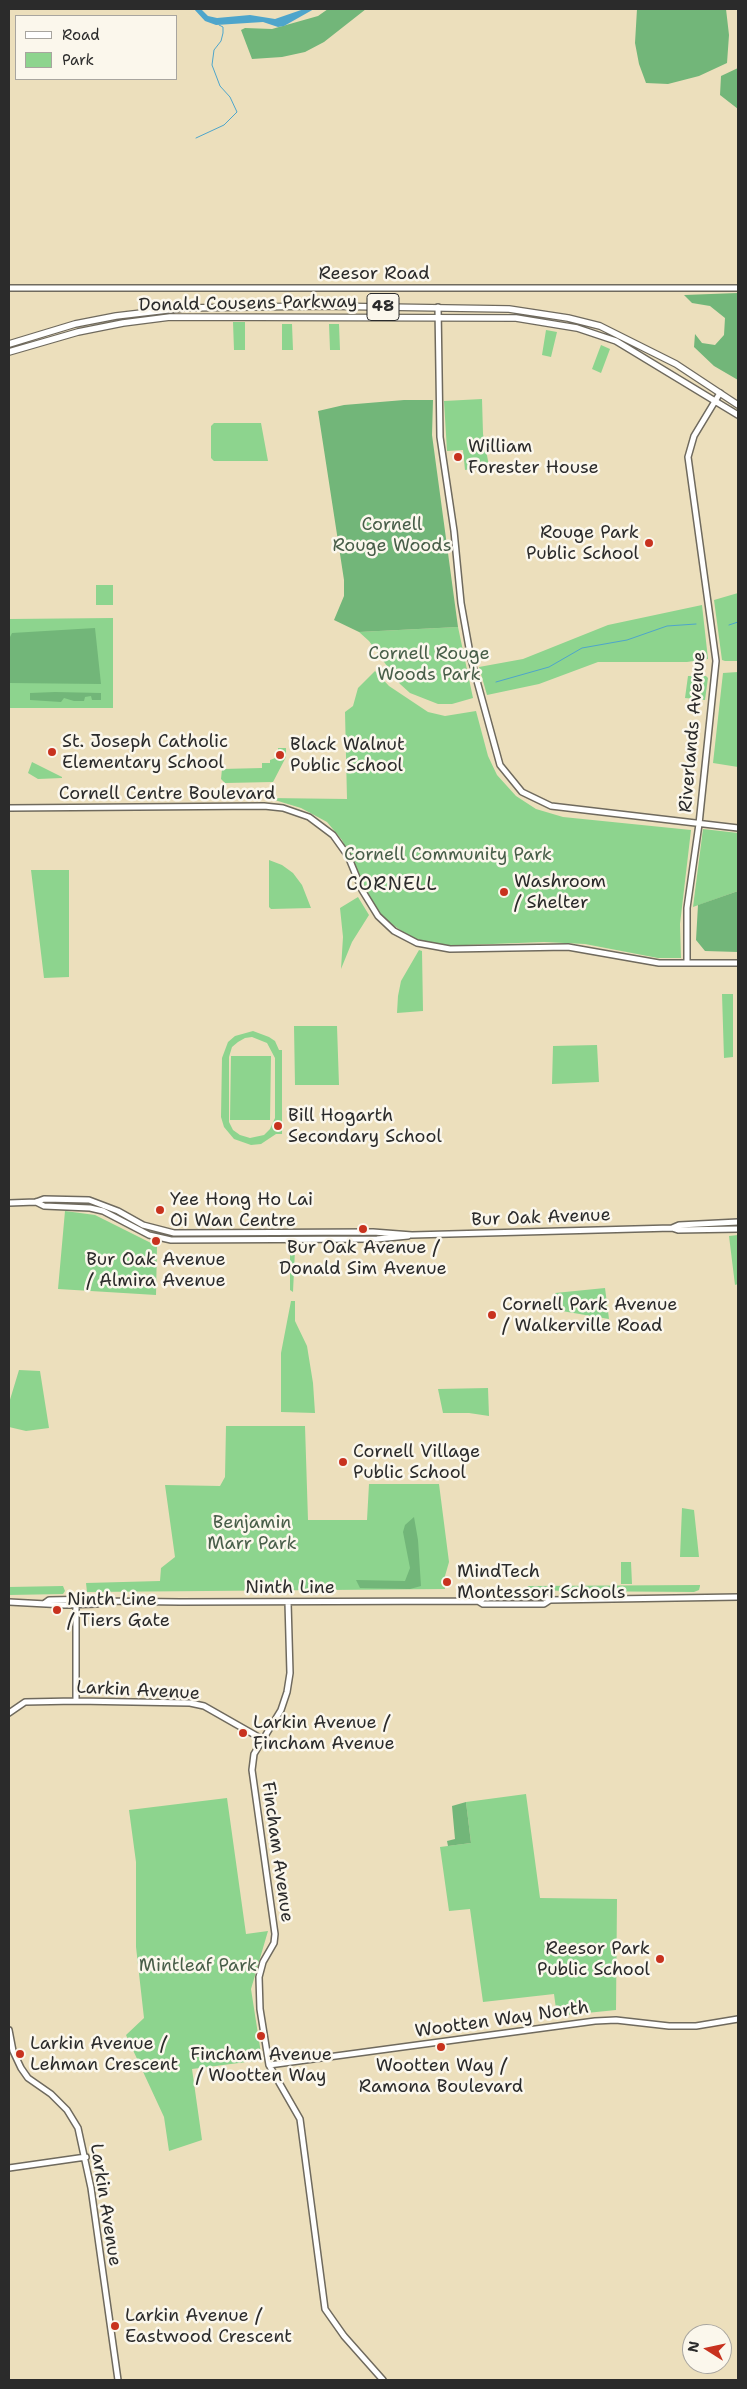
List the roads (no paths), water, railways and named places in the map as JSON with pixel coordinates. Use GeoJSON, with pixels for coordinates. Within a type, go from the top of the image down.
{"type":"FeatureCollection","features":[{"type":"Feature","properties":{"kind":"main road","name":"Donald Cousens Parkway"},"geometry":{"type":"LineString","coordinates":[[9,344],[78,324],[116,316],[184,308],[438,307],[509,309],[568,318],[600,326],[676,364],[738,405]]}},
{"type":"Feature","properties":{"kind":"main road","name":"Donald Cousens Parkway"},"geometry":{"type":"LineString","coordinates":[[9,352],[78,332],[124,323],[170,318],[516,318],[577,328],[616,342],[738,415]]}},
{"type":"Feature","properties":{"kind":"street","name":"Reesor Road"},"geometry":{"type":"LineString","coordinates":[[9,288],[738,288]]}},
{"type":"Feature","properties":{"kind":"street"},"geometry":{"type":"LineString","coordinates":[[438,307],[440,437],[454,531],[461,603],[472,664],[500,765],[522,792],[551,806],[738,828]]}},
{"type":"Feature","properties":{"kind":"street","name":"Riverlands Avenue"},"geometry":{"type":"LineString","coordinates":[[687,963],[687,908],[699,824],[716,661],[688,457],[694,436],[720,393]]}},
{"type":"Feature","properties":{"kind":"street","name":"Cornell Centre Boulevard"},"geometry":{"type":"LineString","coordinates":[[9,808],[264,806],[286,809],[309,817],[333,835],[350,860],[362,890],[374,911],[394,931],[417,943],[450,949],[568,947],[653,962],[738,963]]}},
{"type":"Feature","properties":{"kind":"street","name":"Bur Oak Avenue"},"geometry":{"type":"LineString","coordinates":[[9,1204],[36,1202],[44,1199],[89,1200],[118,1211],[143,1226],[174,1233],[373,1232],[412,1235],[672,1228],[678,1230],[738,1229]]}},
{"type":"Feature","properties":{"kind":"street","name":"Bur Oak Avenue"},"geometry":{"type":"LineString","coordinates":[[672,1228],[679,1225],[738,1222]]}},
{"type":"Feature","properties":{"kind":"street","name":"Ninth Line"},"geometry":{"type":"LineString","coordinates":[[9,1602],[98,1599],[101,1601],[288,1602],[478,1601],[483,1604],[544,1604],[550,1600],[738,1597]]}},
{"type":"Feature","properties":{"kind":"street","name":"Ninth Line"},"geometry":{"type":"LineString","coordinates":[[45,1602],[49,1605],[76,1605],[97,1604],[101,1601]]}},
{"type":"Feature","properties":{"kind":"street","name":"Fincham Avenue"},"geometry":{"type":"LineString","coordinates":[[288,1602],[290,1673],[287,1692],[280,1710],[254,1754],[252,1770],[275,1934],[274,1943],[263,1962],[259,1978],[260,2009],[269,2065],[300,2119],[325,2309],[344,2336],[383,2380]]}},
{"type":"Feature","properties":{"kind":"street"},"geometry":{"type":"LineString","coordinates":[[76,1605],[76,1701]]}},
{"type":"Feature","properties":{"kind":"street","name":"Larkin Avenue"},"geometry":{"type":"LineString","coordinates":[[9,1714],[25,1702],[190,1703],[204,1706],[262,1739]]}},
{"type":"Feature","properties":{"kind":"street","name":"Wootten Way North"},"geometry":{"type":"LineString","coordinates":[[269,2065],[595,2021],[616,2020],[669,2026],[696,2026],[738,2019]]}},
{"type":"Feature","properties":{"kind":"street","name":"Larkin Avenue"},"geometry":{"type":"LineString","coordinates":[[9,2030],[13,2051],[28,2078],[52,2094],[67,2110],[78,2128],[86,2157],[118,2380]]}},
{"type":"Feature","properties":{"kind":"street"},"geometry":{"type":"LineString","coordinates":[[9,2168],[86,2157]]}},
{"type":"Feature","properties":{"kind":"water"},"geometry":{"type":"Polygon","coordinates":[[[194,9],[201,9],[208,16],[217,18],[250,15],[275,19],[304,9],[314,9],[284,26],[278,27],[263,22],[216,25],[205,21],[194,9]]]}},
{"type":"Feature","properties":{"kind":"waterway"},"geometry":{"type":"LineString","coordinates":[[196,138],[224,125],[237,112],[230,97],[220,86],[212,65],[214,50],[221,41],[223,33],[223,27],[219,25]]}},
{"type":"Feature","properties":{"kind":"waterway"},"geometry":{"type":"LineString","coordinates":[[729,625],[738,622]]}},
{"type":"Feature","properties":{"kind":"waterway"},"geometry":{"type":"LineString","coordinates":[[496,682],[549,667],[582,648],[627,640],[667,626],[696,624]]}},
{"type":"Feature","properties":{"kind":"place","name":"William Forester House"},"geometry":{"type":"Point","coordinates":[458,457]}},
{"type":"Feature","properties":{"kind":"place","name":"Rouge Park Public School"},"geometry":{"type":"Point","coordinates":[649,543]}},
{"type":"Feature","properties":{"kind":"place","name":"St. Joseph Catholic Elementary School"},"geometry":{"type":"Point","coordinates":[52,752]}},
{"type":"Feature","properties":{"kind":"place","name":"Black Walnut Public School"},"geometry":{"type":"Point","coordinates":[280,755]}},
{"type":"Feature","properties":{"kind":"place","name":"Washroom / Shelter"},"geometry":{"type":"Point","coordinates":[504,892]}},
{"type":"Feature","properties":{"kind":"place","name":"Bill Hogarth Secondary School"},"geometry":{"type":"Point","coordinates":[278,1126]}},
{"type":"Feature","properties":{"kind":"place","name":"Yee Hong Ho Lai Oi Wan Centre"},"geometry":{"type":"Point","coordinates":[160,1210]}},
{"type":"Feature","properties":{"kind":"place","name":"Bur Oak Avenue / Donald Sim Avenue"},"geometry":{"type":"Point","coordinates":[363,1229]}},
{"type":"Feature","properties":{"kind":"place","name":"Bur Oak Avenue / Almira Avenue"},"geometry":{"type":"Point","coordinates":[156,1241]}},
{"type":"Feature","properties":{"kind":"place","name":"Cornell Park Avenue / Walkerville Road"},"geometry":{"type":"Point","coordinates":[492,1315]}},
{"type":"Feature","properties":{"kind":"place","name":"Cornell Village Public School"},"geometry":{"type":"Point","coordinates":[343,1462]}},
{"type":"Feature","properties":{"kind":"place","name":"MindTech Montessori Schools"},"geometry":{"type":"Point","coordinates":[447,1582]}},
{"type":"Feature","properties":{"kind":"place","name":"Ninth Line / Tiers Gate"},"geometry":{"type":"Point","coordinates":[57,1610]}},
{"type":"Feature","properties":{"kind":"place","name":"Larkin Avenue / Fincham Avenue"},"geometry":{"type":"Point","coordinates":[243,1733]}},
{"type":"Feature","properties":{"kind":"place","name":"Reesor Park Public School"},"geometry":{"type":"Point","coordinates":[660,1959]}},
{"type":"Feature","properties":{"kind":"place","name":"Fincham Avenue / Wootten Way"},"geometry":{"type":"Point","coordinates":[261,2036]}},
{"type":"Feature","properties":{"kind":"place","name":"Wootten Way / Ramona Boulevard"},"geometry":{"type":"Point","coordinates":[441,2047]}},
{"type":"Feature","properties":{"kind":"place","name":"Larkin Avenue / Lehman Crescent"},"geometry":{"type":"Point","coordinates":[20,2054]}},
{"type":"Feature","properties":{"kind":"place","name":"Larkin Avenue / Eastwood Crescent"},"geometry":{"type":"Point","coordinates":[115,2326]}},
{"type":"Feature","properties":{"kind":"district","name":"CORNELL"},"geometry":{"type":"Point","coordinates":[392,885]}},
{"type":"Feature","properties":{"kind":"park label","name":"Cornell Rouge Woods"},"geometry":{"type":"Point","coordinates":[392,535]}},
{"type":"Feature","properties":{"kind":"park label","name":"Cornell Rouge Woods Park"},"geometry":{"type":"Point","coordinates":[429,664]}},
{"type":"Feature","properties":{"kind":"park label","name":"Cornell Community Park"},"geometry":{"type":"Point","coordinates":[448,855]}},
{"type":"Feature","properties":{"kind":"park label","name":"Benjamin Marr Park"},"geometry":{"type":"Point","coordinates":[252,1534]}},
{"type":"Feature","properties":{"kind":"park label","name":"Mintleaf Park"},"geometry":{"type":"Point","coordinates":[198,1966]}}]}
